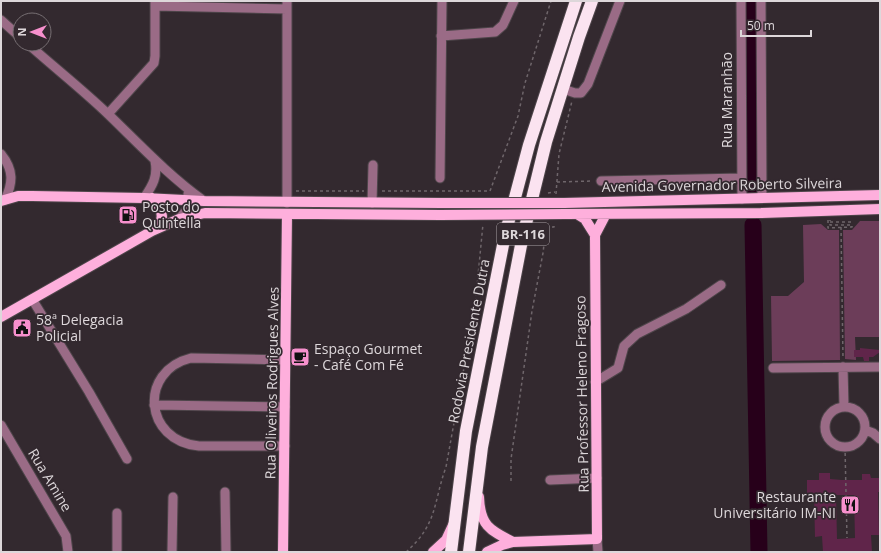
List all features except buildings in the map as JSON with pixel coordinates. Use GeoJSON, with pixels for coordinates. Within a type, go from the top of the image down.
{"type":"FeatureCollection","features":[{"type":"Feature","properties":{"kind":"highway","name":"Rodovia Presidente Dutra"},"geometry":{"type":"LineString","coordinates":[[451,552],[466,431],[505,235],[529,145],[576,1]]}},
{"type":"Feature","properties":{"kind":"highway","name":"BR-116"},"geometry":{"type":"LineString","coordinates":[[469,552],[478,472],[522,240],[537,176],[563,88],[592,1]]}},
{"type":"Feature","properties":{"kind":"main road","name":"Avenida Governador Roberto Silveira"},"geometry":{"type":"LineString","coordinates":[[564,208],[762,198],[880,195]]}},
{"type":"Feature","properties":{"kind":"main road"},"geometry":{"type":"LineString","coordinates":[[3,201],[32,196],[148,198],[204,202],[442,203],[564,208]]}},
{"type":"Feature","properties":{"kind":"main road"},"geometry":{"type":"LineString","coordinates":[[148,198],[160,207],[162,214],[161,223],[158,228]]}},
{"type":"Feature","properties":{"kind":"main road"},"geometry":{"type":"LineString","coordinates":[[1,317],[158,228],[179,219],[204,213],[440,215],[564,208]]}},
{"type":"Feature","properties":{"kind":"main road","name":"Avenida Governador Roberto Silveira"},"geometry":{"type":"LineString","coordinates":[[564,208],[578,214],[761,213],[880,209]]}},
{"type":"Feature","properties":{"kind":"main road","name":"Rua Oliveiros Rodrigues Alves"},"geometry":{"type":"LineString","coordinates":[[283,552],[287,214]]}},
{"type":"Feature","properties":{"kind":"main road"},"geometry":{"type":"LineString","coordinates":[[578,214],[585,219],[595,235]]}},
{"type":"Feature","properties":{"kind":"main road","name":"Rua Professor Heleno Fragoso"},"geometry":{"type":"LineString","coordinates":[[598,538],[595,382],[595,235],[606,214]]}},
{"type":"Feature","properties":{"kind":"main road"},"geometry":{"type":"LineString","coordinates":[[478,472],[480,508],[484,522],[495,533],[513,542]]}},
{"type":"Feature","properties":{"kind":"main road"},"geometry":{"type":"LineString","coordinates":[[433,552],[446,540],[454,524]]}},
{"type":"Feature","properties":{"kind":"main road"},"geometry":{"type":"LineString","coordinates":[[487,552],[502,544],[513,542],[598,538]]}},
{"type":"Feature","properties":{"kind":"street"},"geometry":{"type":"LineString","coordinates":[[440,178],[442,1]]}},
{"type":"Feature","properties":{"kind":"street"},"geometry":{"type":"LineString","coordinates":[[441,36],[495,32],[503,25],[514,1]]}},
{"type":"Feature","properties":{"kind":"street"},"geometry":{"type":"LineString","coordinates":[[563,88],[575,93],[580,92],[588,84],[620,1]]}},
{"type":"Feature","properties":{"kind":"street","name":"Rua Maranhão"},"geometry":{"type":"LineString","coordinates":[[741,1],[742,199]]}},
{"type":"Feature","properties":{"kind":"street"},"geometry":{"type":"LineString","coordinates":[[761,1],[762,198]]}},
{"type":"Feature","properties":{"kind":"street"},"geometry":{"type":"LineString","coordinates":[[108,114],[154,63],[155,4],[287,5],[287,203]]}},
{"type":"Feature","properties":{"kind":"street"},"geometry":{"type":"LineString","coordinates":[[1,20],[12,30]]}},
{"type":"Feature","properties":{"kind":"street"},"geometry":{"type":"LineString","coordinates":[[37,52],[108,114],[155,161],[186,189],[204,202]]}},
{"type":"Feature","properties":{"kind":"street"},"geometry":{"type":"LineString","coordinates":[[1,154],[9,166],[12,176],[11,188],[3,201]]}},
{"type":"Feature","properties":{"kind":"street"},"geometry":{"type":"LineString","coordinates":[[148,198],[156,175],[155,161]]}},
{"type":"Feature","properties":{"kind":"street"},"geometry":{"type":"LineString","coordinates":[[372,203],[373,165]]}},
{"type":"Feature","properties":{"kind":"street"},"geometry":{"type":"LineString","coordinates":[[601,181],[742,178]]}},
{"type":"Feature","properties":{"kind":"street"},"geometry":{"type":"LineString","coordinates":[[179,219],[188,208],[190,201],[186,189]]}},
{"type":"Feature","properties":{"kind":"street"},"geometry":{"type":"LineString","coordinates":[[595,382],[618,368],[624,346],[637,334],[686,309],[721,285]]}},
{"type":"Feature","properties":{"kind":"street"},"geometry":{"type":"LineString","coordinates":[[32,299],[89,392],[127,459]]}},
{"type":"Feature","properties":{"kind":"street"},"geometry":{"type":"LineString","coordinates":[[285,446],[198,446],[185,444],[172,437],[162,428],[158,421],[154,405],[155,392],[161,378],[171,367],[184,360],[191,358],[286,360]]}},
{"type":"Feature","properties":{"kind":"street"},"geometry":{"type":"LineString","coordinates":[[843,367],[844,407]]}},
{"type":"Feature","properties":{"kind":"street"},"geometry":{"type":"LineString","coordinates":[[773,368],[880,367]]}},
{"type":"Feature","properties":{"kind":"street"},"geometry":{"type":"LineString","coordinates":[[154,405],[285,407]]}},
{"type":"Feature","properties":{"kind":"street"},"geometry":{"type":"LineString","coordinates":[[844,407],[854,408],[859,412],[865,423],[865,430],[859,441],[854,445],[845,447],[835,444],[830,439],[826,427],[830,414],[835,410],[844,407]]}},
{"type":"Feature","properties":{"kind":"street","name":"Rua Amine"},"geometry":{"type":"LineString","coordinates":[[1,425],[66,536],[68,552]]}},
{"type":"Feature","properties":{"kind":"street"},"geometry":{"type":"LineString","coordinates":[[865,430],[873,433],[880,439]]}},
{"type":"Feature","properties":{"kind":"street"},"geometry":{"type":"LineString","coordinates":[[550,480],[597,478]]}},
{"type":"Feature","properties":{"kind":"street"},"geometry":{"type":"LineString","coordinates":[[226,492],[226,552]]}},
{"type":"Feature","properties":{"kind":"street"},"geometry":{"type":"LineString","coordinates":[[172,552],[173,497]]}},
{"type":"Feature","properties":{"kind":"street"},"geometry":{"type":"LineString","coordinates":[[117,513],[117,552]]}},
{"type":"Feature","properties":{"kind":"street","name":"Rua Professor Heleno Fragoso"},"geometry":{"type":"LineString","coordinates":[[598,538],[598,552]]}},
{"type":"Feature","properties":{"kind":"path"},"geometry":{"type":"LineString","coordinates":[[287,191],[490,191],[518,116],[525,83],[551,1]]}},
{"type":"Feature","properties":{"kind":"path"},"geometry":{"type":"LineString","coordinates":[[556,192],[559,154],[568,111],[575,93]]}},
{"type":"Feature","properties":{"kind":"path"},"geometry":{"type":"LineString","coordinates":[[557,182],[601,181]]}},
{"type":"Feature","properties":{"kind":"path"},"geometry":{"type":"LineString","coordinates":[[829,222],[830,220],[851,220]]}},
{"type":"Feature","properties":{"kind":"path"},"geometry":{"type":"LineString","coordinates":[[829,222],[830,225],[852,225],[852,227],[828,228],[829,222]]}},
{"type":"Feature","properties":{"kind":"path"},"geometry":{"type":"LineString","coordinates":[[406,552],[427,530],[446,467],[475,307],[483,223]]}},
{"type":"Feature","properties":{"kind":"path"},"geometry":{"type":"LineString","coordinates":[[510,481],[510,459],[546,227]]}},
{"type":"Feature","properties":{"kind":"path"},"geometry":{"type":"LineString","coordinates":[[841,228],[843,367]]}},
{"type":"Feature","properties":{"kind":"path"},"geometry":{"type":"LineString","coordinates":[[845,447],[847,538]]}},
{"type":"Feature","properties":{"kind":"shaded area"},"geometry":{"type":"Polygon","coordinates":[[[860,221],[880,221],[880,337],[855,337],[856,360],[845,359],[843,230],[852,230],[860,221]]]}},
{"type":"Feature","properties":{"kind":"shaded area"},"geometry":{"type":"Polygon","coordinates":[[[821,224],[828,230],[839,230],[840,360],[772,361],[771,296],[788,296],[804,282],[803,225],[821,224]]]}},
{"type":"Feature","properties":{"kind":"waterway"},"geometry":{"type":"LineString","coordinates":[[752,1],[753,189]]}},
{"type":"Feature","properties":{"kind":"waterway"},"geometry":{"type":"LineString","coordinates":[[753,225],[759,552]]}},
{"type":"Feature","properties":{"kind":"place","name":"Posto do Quintella"},"geometry":{"type":"Point","coordinates":[128,215]}},
{"type":"Feature","properties":{"kind":"place","name":"58ª Delegacia Policial"},"geometry":{"type":"Point","coordinates":[22,328]}},
{"type":"Feature","properties":{"kind":"place","name":"Espaço Gourmet - Café Com Fé"},"geometry":{"type":"Point","coordinates":[300,357]}},
{"type":"Feature","properties":{"kind":"place","name":"Restaurante Universitário IM-NI"},"geometry":{"type":"Point","coordinates":[850,505]}}]}
